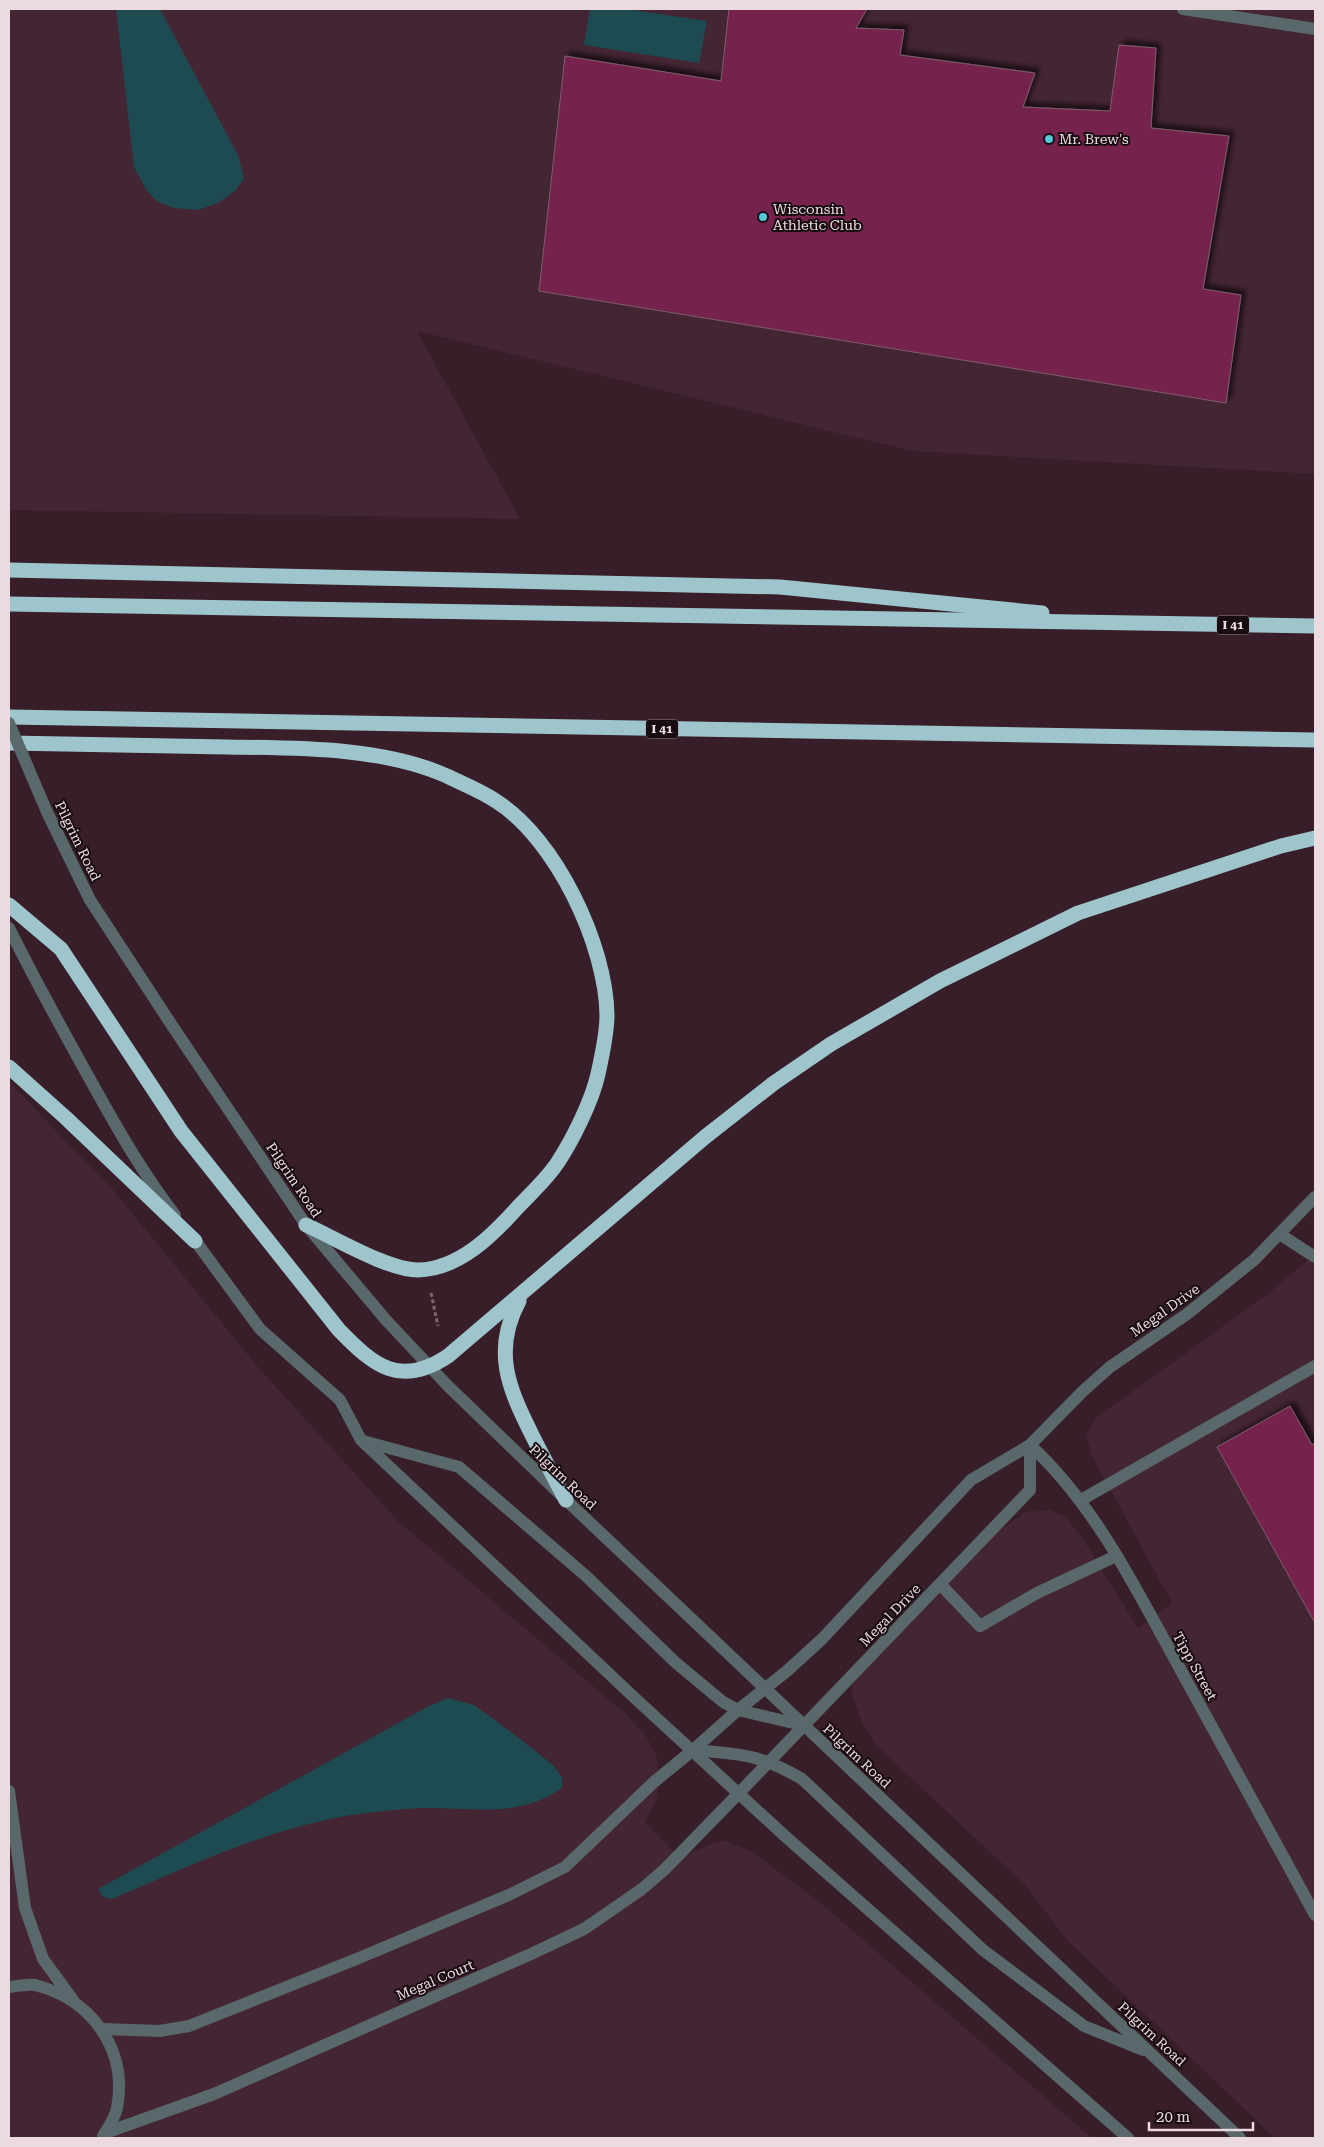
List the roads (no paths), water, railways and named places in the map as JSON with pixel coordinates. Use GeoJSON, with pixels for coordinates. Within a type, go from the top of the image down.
{"type":"FeatureCollection","features":[{"type":"Feature","properties":{"kind":"highway"},"geometry":{"type":"LineString","coordinates":[[9,570],[780,587],[1151,624]]}},
{"type":"Feature","properties":{"kind":"highway","name":"I 41"},"geometry":{"type":"LineString","coordinates":[[9,604],[1315,626]]}},
{"type":"Feature","properties":{"kind":"highway","name":"I 41"},"geometry":{"type":"LineString","coordinates":[[9,717],[1315,740]]}},
{"type":"Feature","properties":{"kind":"highway"},"geometry":{"type":"LineString","coordinates":[[9,743],[307,749],[395,760],[445,775],[497,801],[531,832],[567,882],[592,934],[603,978],[607,1016],[598,1076],[580,1120],[557,1164],[496,1230],[464,1256],[439,1266],[415,1270],[404,1268],[306,1225]]}},
{"type":"Feature","properties":{"kind":"highway"},"geometry":{"type":"LineString","coordinates":[[9,904],[61,949],[181,1131],[339,1330],[365,1355],[383,1367],[393,1371],[404,1372],[430,1367],[467,1341],[574,1247],[698,1143],[774,1083],[831,1044],[940,981],[1078,913],[1271,848],[1315,838]]}},
{"type":"Feature","properties":{"kind":"highway"},"geometry":{"type":"LineString","coordinates":[[9,1067],[59,1111],[195,1240]]}},
{"type":"Feature","properties":{"kind":"highway"},"geometry":{"type":"LineString","coordinates":[[523,1293],[512,1314],[506,1335],[505,1370],[513,1396],[566,1500]]}},
{"type":"Feature","properties":{"kind":"street"},"geometry":{"type":"LineString","coordinates":[[1183,9],[1315,29]]}},
{"type":"Feature","properties":{"kind":"street","name":"Pilgrim Road"},"geometry":{"type":"LineString","coordinates":[[9,723],[78,878],[103,921],[306,1225],[345,1274],[430,1367],[566,1500],[1240,2138]]}},
{"type":"Feature","properties":{"kind":"street"},"geometry":{"type":"LineString","coordinates":[[9,928],[64,1034],[158,1193],[260,1329],[340,1400],[361,1440],[739,1793],[983,2012],[1128,2138]]}},
{"type":"Feature","properties":{"kind":"street","name":"Megal Drive"},"geometry":{"type":"LineString","coordinates":[[693,1750],[764,1688],[787,1671],[831,1630],[971,1480],[1030,1445],[1097,1378],[1210,1297],[1281,1235],[1315,1197]]}},
{"type":"Feature","properties":{"kind":"street"},"geometry":{"type":"LineString","coordinates":[[1281,1235],[1315,1257]]}},
{"type":"Feature","properties":{"kind":"street"},"geometry":{"type":"LineString","coordinates":[[1081,1500],[1315,1366]]}},
{"type":"Feature","properties":{"kind":"street"},"geometry":{"type":"LineString","coordinates":[[361,1440],[459,1467],[586,1576],[675,1662],[723,1702],[738,1710],[803,1725]]}},
{"type":"Feature","properties":{"kind":"street","name":"Megal Drive"},"geometry":{"type":"LineString","coordinates":[[739,1793],[1030,1490],[1030,1445]]}},
{"type":"Feature","properties":{"kind":"street","name":"Tipp Street"},"geometry":{"type":"LineString","coordinates":[[1030,1445],[1061,1475],[1081,1500],[1116,1556],[1315,1915]]}},
{"type":"Feature","properties":{"kind":"street"},"geometry":{"type":"LineString","coordinates":[[940,1584],[980,1626],[1037,1593],[1116,1556]]}},
{"type":"Feature","properties":{"kind":"street"},"geometry":{"type":"LineString","coordinates":[[103,2029],[160,2031],[189,2026],[359,1958],[531,1885],[564,1867],[654,1782],[693,1750],[750,1755],[769,1761],[802,1779],[983,1950],[1084,2026],[1150,2053]]}},
{"type":"Feature","properties":{"kind":"street"},"geometry":{"type":"LineString","coordinates":[[9,1791],[26,1908],[42,1959],[73,2000],[103,2029],[118,2068],[116,2109],[104,2135]]}},
{"type":"Feature","properties":{"kind":"street","name":"Megal Court"},"geometry":{"type":"LineString","coordinates":[[104,2135],[214,2094],[584,1929],[620,1906],[665,1869],[739,1793]]}},
{"type":"Feature","properties":{"kind":"street"},"geometry":{"type":"LineString","coordinates":[[9,1987],[34,1985],[73,2000]]}},
{"type":"Feature","properties":{"kind":"water"},"geometry":{"type":"Polygon","coordinates":[[[116,9],[160,9],[239,157],[244,179],[235,191],[218,203],[198,210],[174,208],[158,202],[147,191],[134,167],[116,9]]]}},
{"type":"Feature","properties":{"kind":"water"},"geometry":{"type":"Polygon","coordinates":[[[590,9],[626,9],[707,21],[699,63],[584,45],[590,9]]]}},
{"type":"Feature","properties":{"kind":"water"},"geometry":{"type":"Polygon","coordinates":[[[448,1698],[474,1705],[553,1765],[562,1777],[562,1788],[546,1798],[512,1808],[405,1809],[351,1815],[320,1821],[289,1829],[229,1850],[112,1899],[103,1897],[98,1889],[429,1706],[448,1698]]]}},
{"type":"Feature","properties":{"kind":"place","name":"Mr. Brew's"},"geometry":{"type":"Point","coordinates":[1049,139]}},
{"type":"Feature","properties":{"kind":"place","name":"Wisconsin Athletic Club"},"geometry":{"type":"Point","coordinates":[763,217]}}]}
